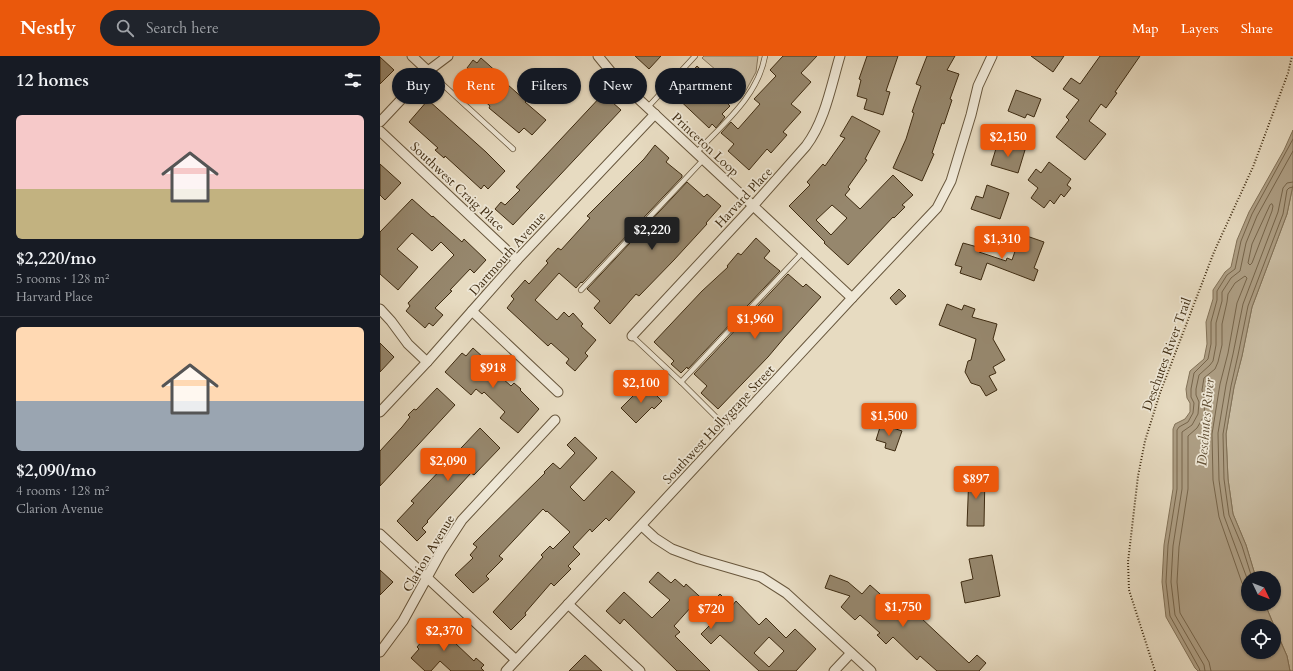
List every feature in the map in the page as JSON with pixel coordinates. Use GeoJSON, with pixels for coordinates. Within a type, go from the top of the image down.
{"type":"FeatureCollection","features":[{"type":"Feature","properties":{"kind":"street"},"geometry":{"type":"LineString","coordinates":[[412,56],[425,68]]}},
{"type":"Feature","properties":{"kind":"street"},"geometry":{"type":"LineString","coordinates":[[432,68],[448,56]]}},
{"type":"Feature","properties":{"kind":"street","name":"Princeton Loop"},"geometry":{"type":"LineString","coordinates":[[598,56],[616,78],[852,298]]}},
{"type":"Feature","properties":{"kind":"street","name":"Harvard Place"},"geometry":{"type":"LineString","coordinates":[[632,336],[793,162],[813,136],[820,120],[840,56]]}},
{"type":"Feature","properties":{"kind":"street","name":"Southwest Hollygrape Street"},"geometry":{"type":"LineString","coordinates":[[506,671],[937,208],[951,181],[978,86],[992,56]]}},
{"type":"Feature","properties":{"kind":"street"},"geometry":{"type":"LineString","coordinates":[[380,122],[397,104]]}},
{"type":"Feature","properties":{"kind":"street","name":"Dartmouth Avenue"},"geometry":{"type":"LineString","coordinates":[[380,412],[427,362],[651,110]]}},
{"type":"Feature","properties":{"kind":"street","name":"Southwest Craig Place"},"geometry":{"type":"LineString","coordinates":[[380,131],[517,260]]}},
{"type":"Feature","properties":{"kind":"street"},"geometry":{"type":"LineString","coordinates":[[380,309],[408,344],[427,362]]}},
{"type":"Feature","properties":{"kind":"street"},"geometry":{"type":"LineString","coordinates":[[472,311],[558,392]]}},
{"type":"Feature","properties":{"kind":"street","name":"Clarion Avenue"},"geometry":{"type":"LineString","coordinates":[[380,652],[403,621],[441,552],[462,520],[555,420]]}},
{"type":"Feature","properties":{"kind":"street"},"geometry":{"type":"LineString","coordinates":[[642,526],[655,538],[672,549],[699,560],[761,577],[786,593],[871,671]]}},
{"type":"Feature","properties":{"kind":"street"},"geometry":{"type":"LineString","coordinates":[[380,534],[516,660]]}},
{"type":"Feature","properties":{"kind":"street"},"geometry":{"type":"LineString","coordinates":[[568,604],[639,671]]}},
{"type":"Feature","properties":{"kind":"street"},"geometry":{"type":"LineString","coordinates":[[834,671],[851,652]]}},
{"type":"Feature","properties":{"kind":"lane"},"geometry":{"type":"LineString","coordinates":[[651,110],[695,56]]}},
{"type":"Feature","properties":{"kind":"lane"},"geometry":{"type":"LineString","coordinates":[[697,152],[750,93],[759,78],[765,56]]}},
{"type":"Feature","properties":{"kind":"lane"},"geometry":{"type":"LineString","coordinates":[[445,87],[513,149]]}},
{"type":"Feature","properties":{"kind":"lane"},"geometry":{"type":"LineString","coordinates":[[581,290],[704,159]]}},
{"type":"Feature","properties":{"kind":"lane"},"geometry":{"type":"LineString","coordinates":[[681,382],[803,252]]}},
{"type":"Feature","properties":{"kind":"lane"},"geometry":{"type":"LineString","coordinates":[[632,336],[730,431]]}},
{"type":"Feature","properties":{"kind":"path","name":"Deschutes River Trail"},"geometry":{"type":"LineString","coordinates":[[1155,671],[1129,590],[1128,562],[1138,476],[1145,441],[1160,393],[1214,252],[1253,167],[1288,73],[1292,56]]}},
{"type":"Feature","properties":{"kind":"shaded area"},"geometry":{"type":"Polygon","coordinates":[[[704,56],[758,56],[756,72],[746,90],[746,68],[714,68],[702,58],[704,56]]]}},
{"type":"Feature","properties":{"kind":"shaded area"},"geometry":{"type":"Polygon","coordinates":[[[1293,185],[1293,671],[1290,671],[1287,656],[1281,642],[1281,619],[1271,619],[1268,611],[1281,611],[1281,571],[1254,571],[1246,545],[1233,514],[1228,479],[1226,434],[1234,387],[1252,307],[1287,214],[1293,185]]]}},
{"type":"Feature","properties":{"kind":"water","name":"Deschutes River"},"geometry":{"type":"Polygon","coordinates":[[[1293,130],[1293,185],[1287,214],[1252,307],[1234,387],[1226,434],[1228,479],[1233,514],[1246,545],[1254,571],[1241,571],[1241,611],[1268,611],[1271,619],[1241,619],[1241,659],[1281,659],[1281,643],[1287,656],[1290,671],[1198,671],[1166,617],[1162,582],[1164,545],[1173,489],[1173,429],[1175,424],[1185,419],[1190,412],[1190,403],[1187,398],[1186,389],[1190,371],[1204,359],[1207,344],[1206,322],[1213,299],[1213,290],[1225,272],[1231,267],[1237,240],[1249,212],[1284,150],[1293,130]]]}},
{"type":"Feature","properties":{"kind":"building"},"geometry":{"type":"Polygon","coordinates":[[[635,56],[661,56],[649,69],[635,56]]]}},
{"type":"Feature","properties":{"kind":"building"},"geometry":{"type":"Polygon","coordinates":[[[783,56],[817,56],[801,73],[811,82],[791,104],[801,112],[783,132],[787,135],[771,153],[767,149],[749,170],[728,151],[734,144],[721,133],[731,122],[738,129],[760,104],[754,99],[776,76],[770,70],[783,56]]]}},
{"type":"Feature","properties":{"kind":"building"},"geometry":{"type":"Polygon","coordinates":[[[867,56],[898,56],[886,91],[890,92],[883,115],[864,109],[867,99],[857,96],[861,80],[859,79],[867,56]]]}},
{"type":"Feature","properties":{"kind":"building"},"geometry":{"type":"Polygon","coordinates":[[[927,56],[955,56],[947,70],[959,74],[950,99],[952,100],[944,124],[942,123],[932,153],[934,154],[922,181],[893,168],[906,139],[914,113],[912,112],[921,86],[916,84],[927,56]]]}},
{"type":"Feature","properties":{"kind":"building"},"geometry":{"type":"Polygon","coordinates":[[[1031,56],[1064,56],[1053,72],[1031,56]]]}},
{"type":"Feature","properties":{"kind":"building"},"geometry":{"type":"Polygon","coordinates":[[[1100,56],[1140,56],[1115,92],[1117,93],[1106,108],[1101,104],[1089,121],[1106,134],[1085,160],[1056,137],[1069,120],[1066,117],[1079,100],[1063,89],[1071,78],[1080,84],[1100,56]]]}},
{"type":"Feature","properties":{"kind":"building"},"geometry":{"type":"Polygon","coordinates":[[[380,57],[392,68],[392,72],[380,84],[380,57]]]}},
{"type":"Feature","properties":{"kind":"building"},"geometry":{"type":"Polygon","coordinates":[[[481,58],[492,68],[467,68],[473,60],[477,63],[481,58]]]}},
{"type":"Feature","properties":{"kind":"building"},"geometry":{"type":"Polygon","coordinates":[[[509,86],[517,93],[517,104],[527,104],[546,120],[532,135],[524,128],[519,133],[489,108],[490,106],[488,104],[509,104],[509,86]]]}},
{"type":"Feature","properties":{"kind":"building"},"geometry":{"type":"Polygon","coordinates":[[[1016,90],[1041,99],[1034,117],[1027,114],[1025,118],[1008,111],[1016,90]]]}},
{"type":"Feature","properties":{"kind":"building"},"geometry":{"type":"Polygon","coordinates":[[[425,104],[432,104],[505,171],[488,189],[484,185],[481,189],[445,156],[444,158],[435,150],[438,148],[409,122],[425,104]]]}},
{"type":"Feature","properties":{"kind":"building"},"geometry":{"type":"Polygon","coordinates":[[[594,104],[614,104],[621,110],[513,225],[495,209],[501,202],[505,205],[520,190],[516,187],[594,104]]]}},
{"type":"Feature","properties":{"kind":"building"},"geometry":{"type":"Polygon","coordinates":[[[684,104],[728,104],[730,106],[722,114],[725,117],[716,128],[712,124],[709,128],[684,104]]]}},
{"type":"Feature","properties":{"kind":"building"},"geometry":{"type":"Polygon","coordinates":[[[852,116],[880,131],[865,159],[867,160],[848,187],[850,189],[845,195],[860,209],[893,175],[913,195],[902,205],[905,207],[894,218],[893,217],[848,265],[824,243],[825,242],[789,206],[810,185],[807,182],[823,164],[825,166],[845,138],[840,136],[852,116]],[[832,205],[816,220],[831,235],[847,218],[832,205]]]}},
{"type":"Feature","properties":{"kind":"building"},"geometry":{"type":"Polygon","coordinates":[[[998,142],[1025,150],[1018,173],[991,165],[998,142]]]}},
{"type":"Feature","properties":{"kind":"building"},"geometry":{"type":"Polygon","coordinates":[[[655,145],[669,158],[666,162],[682,175],[682,177],[582,283],[581,282],[576,288],[559,273],[535,300],[557,320],[564,312],[569,317],[573,313],[583,324],[581,326],[596,340],[585,353],[588,356],[575,371],[566,363],[569,359],[551,343],[548,346],[507,308],[514,299],[511,296],[525,280],[529,284],[548,263],[546,261],[558,248],[561,250],[590,218],[587,216],[644,159],[655,145]]]}},
{"type":"Feature","properties":{"kind":"building"},"geometry":{"type":"Polygon","coordinates":[[[1049,162],[1071,179],[1067,185],[1071,188],[1064,197],[1061,194],[1054,204],[1050,200],[1044,208],[1031,198],[1038,188],[1028,180],[1036,169],[1041,173],[1049,162]]]}},
{"type":"Feature","properties":{"kind":"building"},"geometry":{"type":"Polygon","coordinates":[[[380,164],[401,183],[385,200],[380,195],[380,164]]]}},
{"type":"Feature","properties":{"kind":"building"},"geometry":{"type":"Polygon","coordinates":[[[687,182],[704,197],[707,194],[721,206],[706,223],[707,224],[674,260],[639,296],[636,294],[610,324],[594,308],[600,301],[587,289],[687,182]]]}},
{"type":"Feature","properties":{"kind":"building"},"geometry":{"type":"Polygon","coordinates":[[[987,185],[1009,193],[1000,219],[971,209],[976,196],[983,198],[987,185]]]}},
{"type":"Feature","properties":{"kind":"building"},"geometry":{"type":"Polygon","coordinates":[[[412,199],[462,242],[464,239],[486,260],[474,273],[470,269],[450,290],[452,291],[435,308],[443,315],[433,326],[429,323],[425,328],[406,311],[410,306],[408,303],[454,255],[441,242],[432,251],[412,233],[397,249],[418,267],[398,290],[380,274],[380,232],[412,199]]]}},
{"type":"Feature","properties":{"kind":"building"},"geometry":{"type":"Polygon","coordinates":[[[1021,234],[1044,242],[1034,268],[1038,270],[1034,281],[987,263],[981,280],[960,273],[962,267],[955,265],[963,243],[981,248],[979,252],[1006,261],[1007,258],[1012,260],[1021,234]]]}},
{"type":"Feature","properties":{"kind":"building"},"geometry":{"type":"Polygon","coordinates":[[[756,238],[770,251],[764,258],[780,271],[688,369],[687,367],[681,373],[671,364],[674,361],[654,342],[702,291],[728,267],[727,266],[738,253],[741,255],[756,238]]]}},
{"type":"Feature","properties":{"kind":"building"},"geometry":{"type":"Polygon","coordinates":[[[788,274],[803,287],[806,284],[821,297],[768,357],[718,409],[701,393],[707,386],[694,374],[788,274]]]}},
{"type":"Feature","properties":{"kind":"building"},"geometry":{"type":"Polygon","coordinates":[[[899,289],[906,296],[896,305],[890,298],[899,289]]]}},
{"type":"Feature","properties":{"kind":"building"},"geometry":{"type":"Polygon","coordinates":[[[947,304],[962,310],[964,305],[975,309],[972,317],[997,324],[993,339],[1005,360],[993,367],[996,373],[989,376],[997,390],[986,396],[980,386],[971,383],[965,372],[968,361],[971,360],[976,339],[939,325],[947,304]]]}},
{"type":"Feature","properties":{"kind":"building"},"geometry":{"type":"Polygon","coordinates":[[[380,343],[394,357],[380,372],[380,343]]]}},
{"type":"Feature","properties":{"kind":"building"},"geometry":{"type":"Polygon","coordinates":[[[473,348],[484,358],[480,363],[500,380],[502,378],[511,386],[514,383],[539,409],[518,433],[500,418],[505,412],[484,392],[482,394],[476,389],[471,395],[445,372],[462,353],[466,356],[473,348]]]}},
{"type":"Feature","properties":{"kind":"building"},"geometry":{"type":"Polygon","coordinates":[[[642,387],[650,394],[653,392],[662,401],[654,409],[652,407],[636,423],[621,408],[642,387]]]}},
{"type":"Feature","properties":{"kind":"building"},"geometry":{"type":"Polygon","coordinates":[[[437,388],[455,405],[380,486],[380,451],[410,417],[408,415],[414,409],[416,410],[437,388]]]}},
{"type":"Feature","properties":{"kind":"building"},"geometry":{"type":"Polygon","coordinates":[[[881,424],[902,431],[895,451],[885,448],[886,443],[876,440],[881,424]]]}},
{"type":"Feature","properties":{"kind":"building"},"geometry":{"type":"Polygon","coordinates":[[[480,428],[500,448],[474,475],[471,473],[427,521],[428,522],[422,528],[426,532],[417,541],[397,521],[414,503],[411,501],[480,428]]]}},
{"type":"Feature","properties":{"kind":"building"},"geometry":{"type":"Polygon","coordinates":[[[575,437],[597,458],[570,487],[584,501],[612,471],[635,492],[609,521],[606,518],[592,532],[590,529],[573,547],[580,554],[568,566],[571,569],[554,586],[551,583],[525,613],[526,615],[511,630],[493,612],[543,557],[541,555],[550,546],[553,549],[570,532],[543,509],[499,556],[503,559],[486,576],[489,579],[473,593],[455,575],[473,558],[470,555],[477,547],[473,544],[545,473],[544,472],[553,463],[560,469],[575,453],[567,445],[575,437]]]}},
{"type":"Feature","properties":{"kind":"building"},"geometry":{"type":"Polygon","coordinates":[[[969,473],[985,473],[984,526],[967,526],[969,473]]]}},
{"type":"Feature","properties":{"kind":"building"},"geometry":{"type":"Polygon","coordinates":[[[992,555],[1000,596],[965,603],[961,582],[973,579],[969,559],[992,555]]]}},
{"type":"Feature","properties":{"kind":"building"},"geometry":{"type":"Polygon","coordinates":[[[380,570],[393,582],[380,595],[380,570]]]}},
{"type":"Feature","properties":{"kind":"building"},"geometry":{"type":"Polygon","coordinates":[[[658,572],[671,583],[675,579],[684,587],[686,584],[709,605],[720,594],[732,606],[736,601],[759,625],[766,618],[786,638],[795,629],[816,649],[796,671],[759,671],[720,635],[711,644],[701,634],[711,624],[692,606],[674,626],[680,632],[675,636],[710,671],[677,671],[624,619],[620,624],[606,611],[624,592],[652,618],[670,600],[649,582],[658,572]],[[769,637],[754,653],[769,667],[784,651],[769,637]]]}},
{"type":"Feature","properties":{"kind":"building"},"geometry":{"type":"Polygon","coordinates":[[[830,575],[848,582],[862,594],[870,585],[898,610],[904,602],[969,663],[977,655],[986,663],[979,671],[937,671],[920,656],[917,660],[893,637],[886,644],[877,635],[880,633],[860,615],[855,620],[841,607],[850,596],[825,588],[830,575]]]}},
{"type":"Feature","properties":{"kind":"building"},"geometry":{"type":"Polygon","coordinates":[[[440,620],[458,636],[454,642],[474,661],[476,658],[484,665],[481,668],[484,671],[451,671],[440,661],[431,671],[425,671],[411,658],[419,649],[417,647],[440,620]]]}},
{"type":"Feature","properties":{"kind":"building"},"geometry":{"type":"Polygon","coordinates":[[[585,655],[602,671],[569,671],[585,655]]]}}]}
